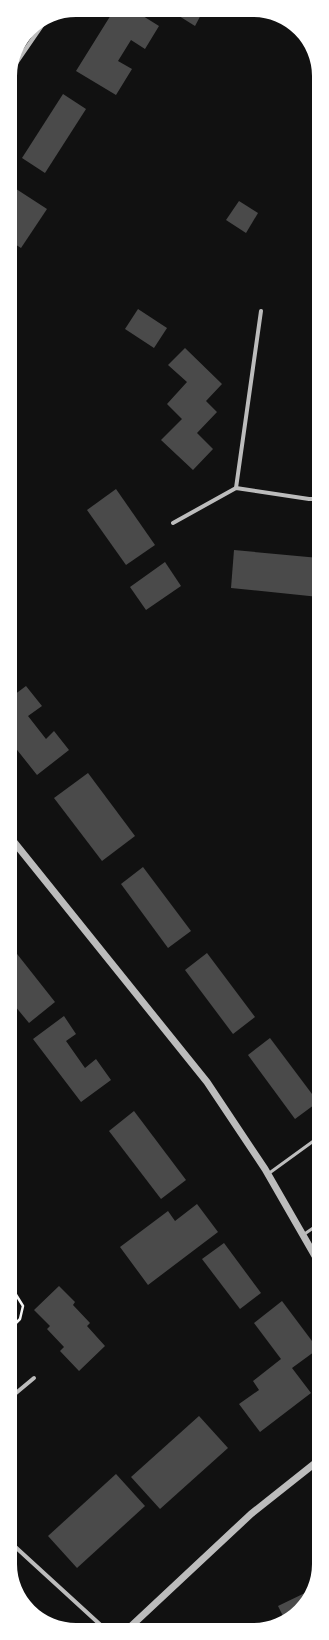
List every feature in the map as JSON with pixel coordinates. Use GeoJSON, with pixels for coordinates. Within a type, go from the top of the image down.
{"type":"FeatureCollection","features":[{"type":"Feature","properties":{"kind":"street"},"geometry":{"type":"LineString","coordinates":[[21,57],[39,30]]}},
{"type":"Feature","properties":{"kind":"street"},"geometry":{"type":"LineString","coordinates":[[236,488],[261,311]]}},
{"type":"Feature","properties":{"kind":"street"},"geometry":{"type":"LineString","coordinates":[[173,523],[236,488],[312,499]]}},
{"type":"Feature","properties":{"kind":"street"},"geometry":{"type":"LineString","coordinates":[[17,846],[207,1082],[268,1174],[312,1251]]}},
{"type":"Feature","properties":{"kind":"street"},"geometry":{"type":"LineString","coordinates":[[17,1392],[34,1378]]}},
{"type":"Feature","properties":{"kind":"street"},"geometry":{"type":"LineString","coordinates":[[134,1623],[251,1514],[312,1466]]}},
{"type":"Feature","properties":{"kind":"street"},"geometry":{"type":"LineString","coordinates":[[17,1549],[97,1623]]}},
{"type":"Feature","properties":{"kind":"lane"},"geometry":{"type":"LineString","coordinates":[[268,1174],[312,1141]]}},
{"type":"Feature","properties":{"kind":"lane"},"geometry":{"type":"LineString","coordinates":[[303,1235],[312,1229]]}},
{"type":"Feature","properties":{"kind":"path"},"geometry":{"type":"LineString","coordinates":[[17,1296],[23,1306],[20,1319],[17,1322]]}},
{"type":"Feature","properties":{"kind":"building"},"geometry":{"type":"Polygon","coordinates":[[[110,17],[145,17],[159,26],[145,49],[131,40],[118,61],[132,69],[116,95],[76,71],[110,17]]]}},
{"type":"Feature","properties":{"kind":"building"},"geometry":{"type":"Polygon","coordinates":[[[181,17],[200,17],[195,26],[181,17]]]}},
{"type":"Feature","properties":{"kind":"building"},"geometry":{"type":"Polygon","coordinates":[[[63,94],[86,109],[45,173],[22,158],[63,94]]]}},
{"type":"Feature","properties":{"kind":"building"},"geometry":{"type":"Polygon","coordinates":[[[17,190],[47,209],[21,248],[17,245],[17,190]]]}},
{"type":"Feature","properties":{"kind":"building"},"geometry":{"type":"Polygon","coordinates":[[[239,201],[258,213],[246,233],[226,220],[239,201]]]}},
{"type":"Feature","properties":{"kind":"building"},"geometry":{"type":"Polygon","coordinates":[[[138,309],[167,328],[154,348],[125,329],[138,309]]]}},
{"type":"Feature","properties":{"kind":"building"},"geometry":{"type":"Polygon","coordinates":[[[185,348],[222,384],[206,401],[217,412],[197,433],[213,449],[193,470],[161,440],[182,419],[167,404],[187,382],[168,365],[185,348]]]}},
{"type":"Feature","properties":{"kind":"building"},"geometry":{"type":"Polygon","coordinates":[[[116,489],[155,545],[126,565],[87,510],[116,489]]]}},
{"type":"Feature","properties":{"kind":"building"},"geometry":{"type":"Polygon","coordinates":[[[234,550],[312,557],[312,596],[231,588],[234,550]]]}},
{"type":"Feature","properties":{"kind":"building"},"geometry":{"type":"Polygon","coordinates":[[[165,562],[181,586],[146,610],[130,587],[165,562]]]}},
{"type":"Feature","properties":{"kind":"building"},"geometry":{"type":"Polygon","coordinates":[[[26,686],[42,706],[28,716],[46,739],[54,731],[69,750],[37,775],[17,750],[17,693],[26,686]]]}},
{"type":"Feature","properties":{"kind":"building"},"geometry":{"type":"Polygon","coordinates":[[[88,773],[135,836],[102,861],[54,798],[88,773]]]}},
{"type":"Feature","properties":{"kind":"building"},"geometry":{"type":"Polygon","coordinates":[[[143,867],[191,931],[168,948],[121,884],[143,867]]]}},
{"type":"Feature","properties":{"kind":"building"},"geometry":{"type":"Polygon","coordinates":[[[207,953],[255,1017],[233,1034],[185,970],[207,953]]]}},
{"type":"Feature","properties":{"kind":"building"},"geometry":{"type":"Polygon","coordinates":[[[17,954],[55,1002],[29,1023],[17,1008],[17,954]]]}},
{"type":"Feature","properties":{"kind":"building"},"geometry":{"type":"Polygon","coordinates":[[[64,1016],[76,1034],[66,1041],[85,1068],[96,1059],[111,1080],[81,1102],[33,1039],[64,1016]]]}},
{"type":"Feature","properties":{"kind":"building"},"geometry":{"type":"Polygon","coordinates":[[[270,1038],[312,1094],[312,1106],[295,1119],[248,1055],[270,1038]]]}},
{"type":"Feature","properties":{"kind":"building"},"geometry":{"type":"Polygon","coordinates":[[[134,1111],[186,1180],[161,1199],[109,1131],[134,1111]]]}},
{"type":"Feature","properties":{"kind":"building"},"geometry":{"type":"Polygon","coordinates":[[[197,1204],[218,1232],[148,1285],[120,1247],[168,1211],[175,1221],[197,1204]]]}},
{"type":"Feature","properties":{"kind":"building"},"geometry":{"type":"Polygon","coordinates":[[[224,1243],[261,1293],[240,1309],[202,1259],[224,1243]]]}},
{"type":"Feature","properties":{"kind":"building"},"geometry":{"type":"Polygon","coordinates":[[[59,1286],[75,1302],[73,1305],[90,1323],[87,1326],[105,1346],[79,1371],[60,1351],[64,1347],[47,1329],[50,1326],[34,1310],[59,1286]]]}},
{"type":"Feature","properties":{"kind":"building"},"geometry":{"type":"Polygon","coordinates":[[[282,1301],[312,1341],[312,1353],[292,1368],[311,1393],[260,1432],[239,1404],[259,1390],[253,1381],[281,1359],[254,1323],[282,1301]]]}},
{"type":"Feature","properties":{"kind":"building"},"geometry":{"type":"Polygon","coordinates":[[[199,1416],[228,1448],[160,1509],[131,1477],[199,1416]]]}},
{"type":"Feature","properties":{"kind":"building"},"geometry":{"type":"Polygon","coordinates":[[[116,1474],[145,1506],[77,1568],[48,1536],[116,1474]]]}},
{"type":"Feature","properties":{"kind":"building"},"geometry":{"type":"Polygon","coordinates":[[[304,1593],[289,1611],[282,1615],[278,1606],[304,1593]]]}}]}
